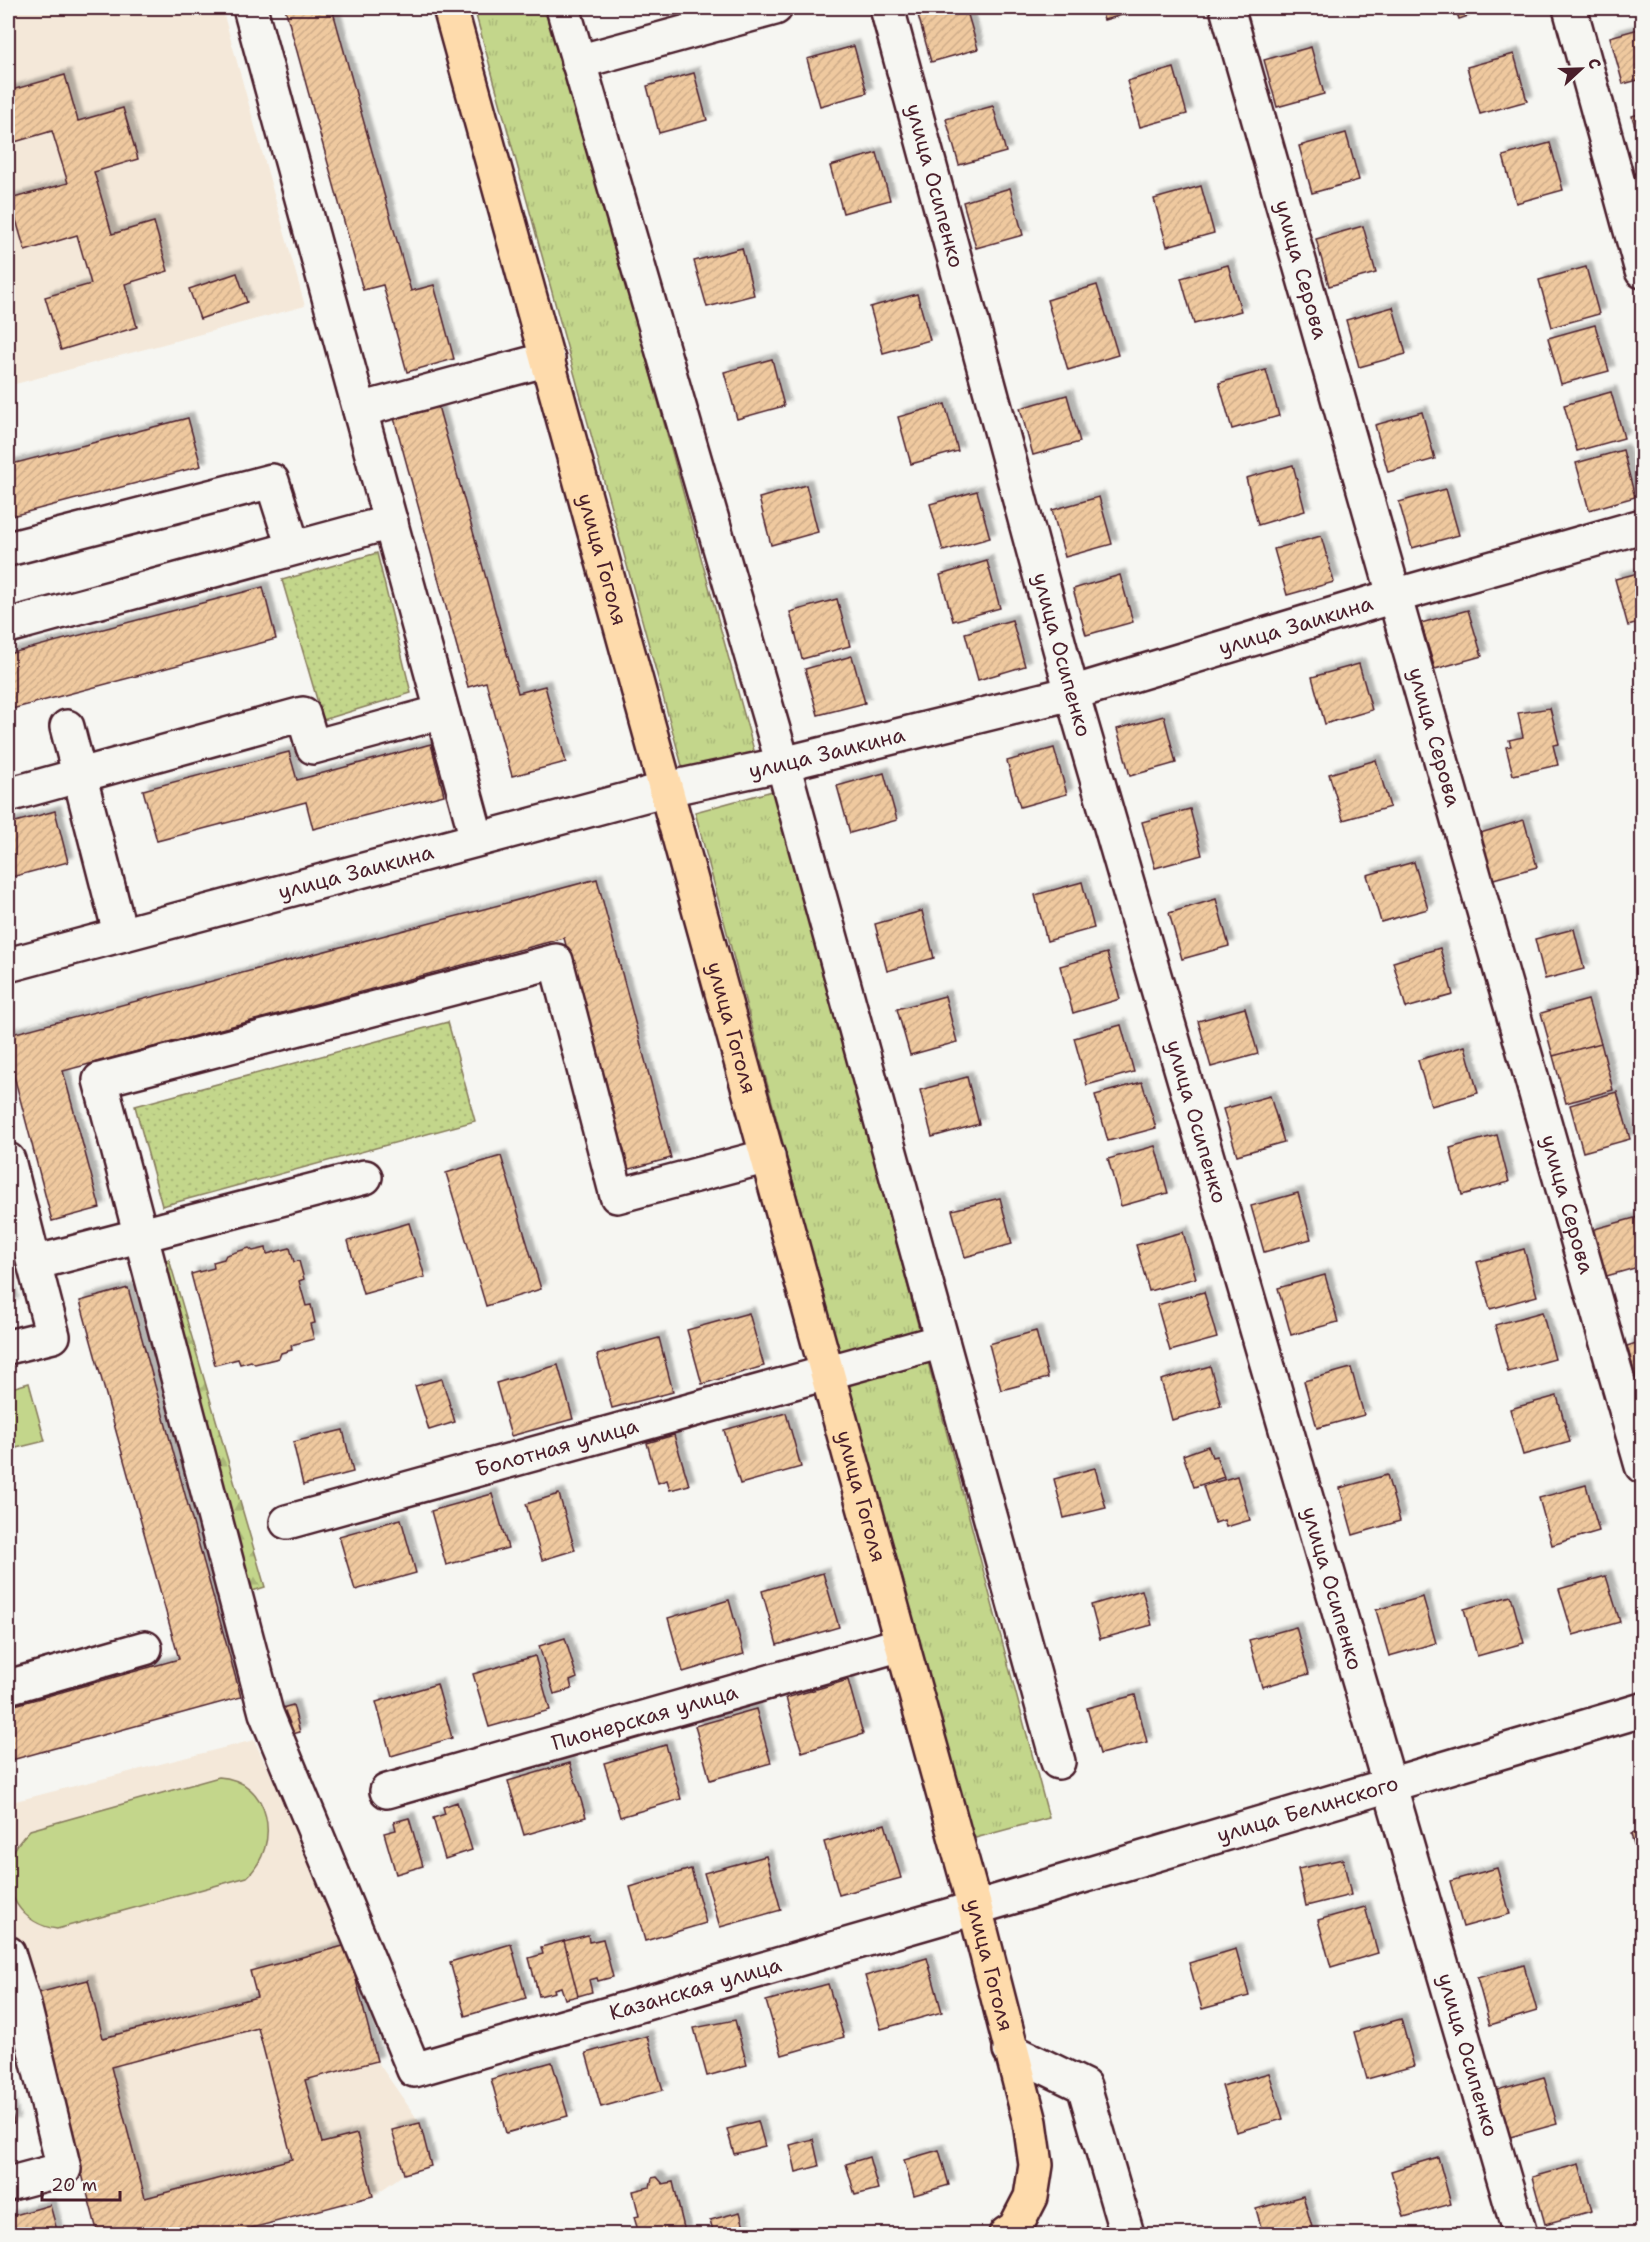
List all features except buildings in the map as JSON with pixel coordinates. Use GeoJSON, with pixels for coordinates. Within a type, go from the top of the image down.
{"type":"FeatureCollection","features":[{"type":"Feature","properties":{"kind":"main road","name":"улица Гоголя"},"geometry":{"type":"LineString","coordinates":[[450,8],[828,1372],[975,1908],[1030,2122],[1036,2165],[1031,2198],[1015,2228],[1006,2235]]}},
{"type":"Feature","properties":{"kind":"street"},"geometry":{"type":"LineString","coordinates":[[250,8],[477,840]]}},
{"type":"Feature","properties":{"kind":"street"},"geometry":{"type":"LineString","coordinates":[[564,8],[783,764],[1058,1762]]}},
{"type":"Feature","properties":{"kind":"street"},"geometry":{"type":"LineString","coordinates":[[578,62],[775,8]]}},
{"type":"Feature","properties":{"kind":"street","name":"улица Осипенко"},"geometry":{"type":"LineString","coordinates":[[887,8],[1072,693],[1520,2235]]}},
{"type":"Feature","properties":{"kind":"street","name":"улица Серова"},"geometry":{"type":"LineString","coordinates":[[1227,8],[1642,1466]]}},
{"type":"Feature","properties":{"kind":"street"},"geometry":{"type":"LineString","coordinates":[[1570,8],[1642,271]]}},
{"type":"Feature","properties":{"kind":"street"},"geometry":{"type":"LineString","coordinates":[[360,410],[548,359]]}},
{"type":"Feature","properties":{"kind":"street"},"geometry":{"type":"LineString","coordinates":[[8,549],[272,481],[293,547]]}},
{"type":"Feature","properties":{"kind":"street"},"geometry":{"type":"LineString","coordinates":[[8,626],[391,522]]}},
{"type":"Feature","properties":{"kind":"street","name":"улица Заикина"},"geometry":{"type":"LineString","coordinates":[[8,965],[120,933],[667,789],[783,764],[1072,693],[1394,596],[1642,526]]}},
{"type":"Feature","properties":{"kind":"street"},"geometry":{"type":"LineString","coordinates":[[8,795],[303,714],[313,747],[442,712]]}},
{"type":"Feature","properties":{"kind":"street"},"geometry":{"type":"LineString","coordinates":[[67,727],[120,933]]}},
{"type":"Feature","properties":{"kind":"street"},"geometry":{"type":"LineString","coordinates":[[141,1235],[100,1080],[556,961],[617,1196],[768,1156]]}},
{"type":"Feature","properties":{"kind":"street"},"geometry":{"type":"LineString","coordinates":[[8,1160],[53,1336],[8,1347]]}},
{"type":"Feature","properties":{"kind":"street"},"geometry":{"type":"LineString","coordinates":[[34,1263],[365,1177]]}},
{"type":"Feature","properties":{"kind":"street","name":"Казанская улица"},"geometry":{"type":"LineString","coordinates":[[141,1235],[266,1713],[414,2070],[975,1908]]}},
{"type":"Feature","properties":{"kind":"street","name":"Болотная улица"},"geometry":{"type":"LineString","coordinates":[[287,1522],[942,1341]]}},
{"type":"Feature","properties":{"kind":"street","name":"Пионерская улица"},"geometry":{"type":"LineString","coordinates":[[387,1791],[902,1644]]}},
{"type":"Feature","properties":{"kind":"street"},"geometry":{"type":"LineString","coordinates":[[8,1687],[145,1648]]}},
{"type":"Feature","properties":{"kind":"street","name":"улица Белинского"},"geometry":{"type":"LineString","coordinates":[[975,1908],[1642,1710]]}},
{"type":"Feature","properties":{"kind":"street"},"geometry":{"type":"LineString","coordinates":[[8,1953],[23,2001],[64,2169],[8,2184]]}},
{"type":"Feature","properties":{"kind":"street","name":"улица Гоголя"},"geometry":{"type":"LineString","coordinates":[[1010,2049],[1084,2086],[1127,2235]]}},
{"type":"Feature","properties":{"kind":"shaded area"},"geometry":{"type":"Polygon","coordinates":[[[23,8],[222,8],[305,306],[8,386],[8,12],[23,8]]]}},
{"type":"Feature","properties":{"kind":"shaded area"},"geometry":{"type":"Polygon","coordinates":[[[254,1740],[338,1913],[377,2061],[420,2123],[431,2166],[404,2174],[373,2196],[229,2234],[98,2234],[34,1994],[8,1909],[8,1803],[254,1740]]]}},
{"type":"Feature","properties":{"kind":"green space"},"geometry":{"type":"Polygon","coordinates":[[[474,8],[550,8],[755,754],[684,773],[474,8]]]}},
{"type":"Feature","properties":{"kind":"green space"},"geometry":{"type":"Polygon","coordinates":[[[377,553],[411,693],[323,720],[282,580],[377,553]]]}},
{"type":"Feature","properties":{"kind":"green space"},"geometry":{"type":"Polygon","coordinates":[[[776,790],[1049,1818],[968,1840],[695,812],[776,790]]]}},
{"type":"Feature","properties":{"kind":"green space"},"geometry":{"type":"Polygon","coordinates":[[[448,1022],[475,1121],[162,1206],[135,1106],[448,1022]]]}},
{"type":"Feature","properties":{"kind":"green space"},"geometry":{"type":"Polygon","coordinates":[[[169,1259],[265,1587],[246,1593],[156,1265],[169,1259]]]}},
{"type":"Feature","properties":{"kind":"green space"},"geometry":{"type":"Polygon","coordinates":[[[29,1383],[45,1441],[8,1450],[8,1389],[29,1383]]]}},
{"type":"Feature","properties":{"kind":"green space"},"geometry":{"type":"Polygon","coordinates":[[[219,1777],[237,1781],[250,1789],[260,1802],[266,1816],[265,1848],[258,1864],[247,1877],[57,1929],[34,1921],[17,1905],[12,1894],[8,1870],[15,1849],[30,1830],[219,1777]]]}}]}
